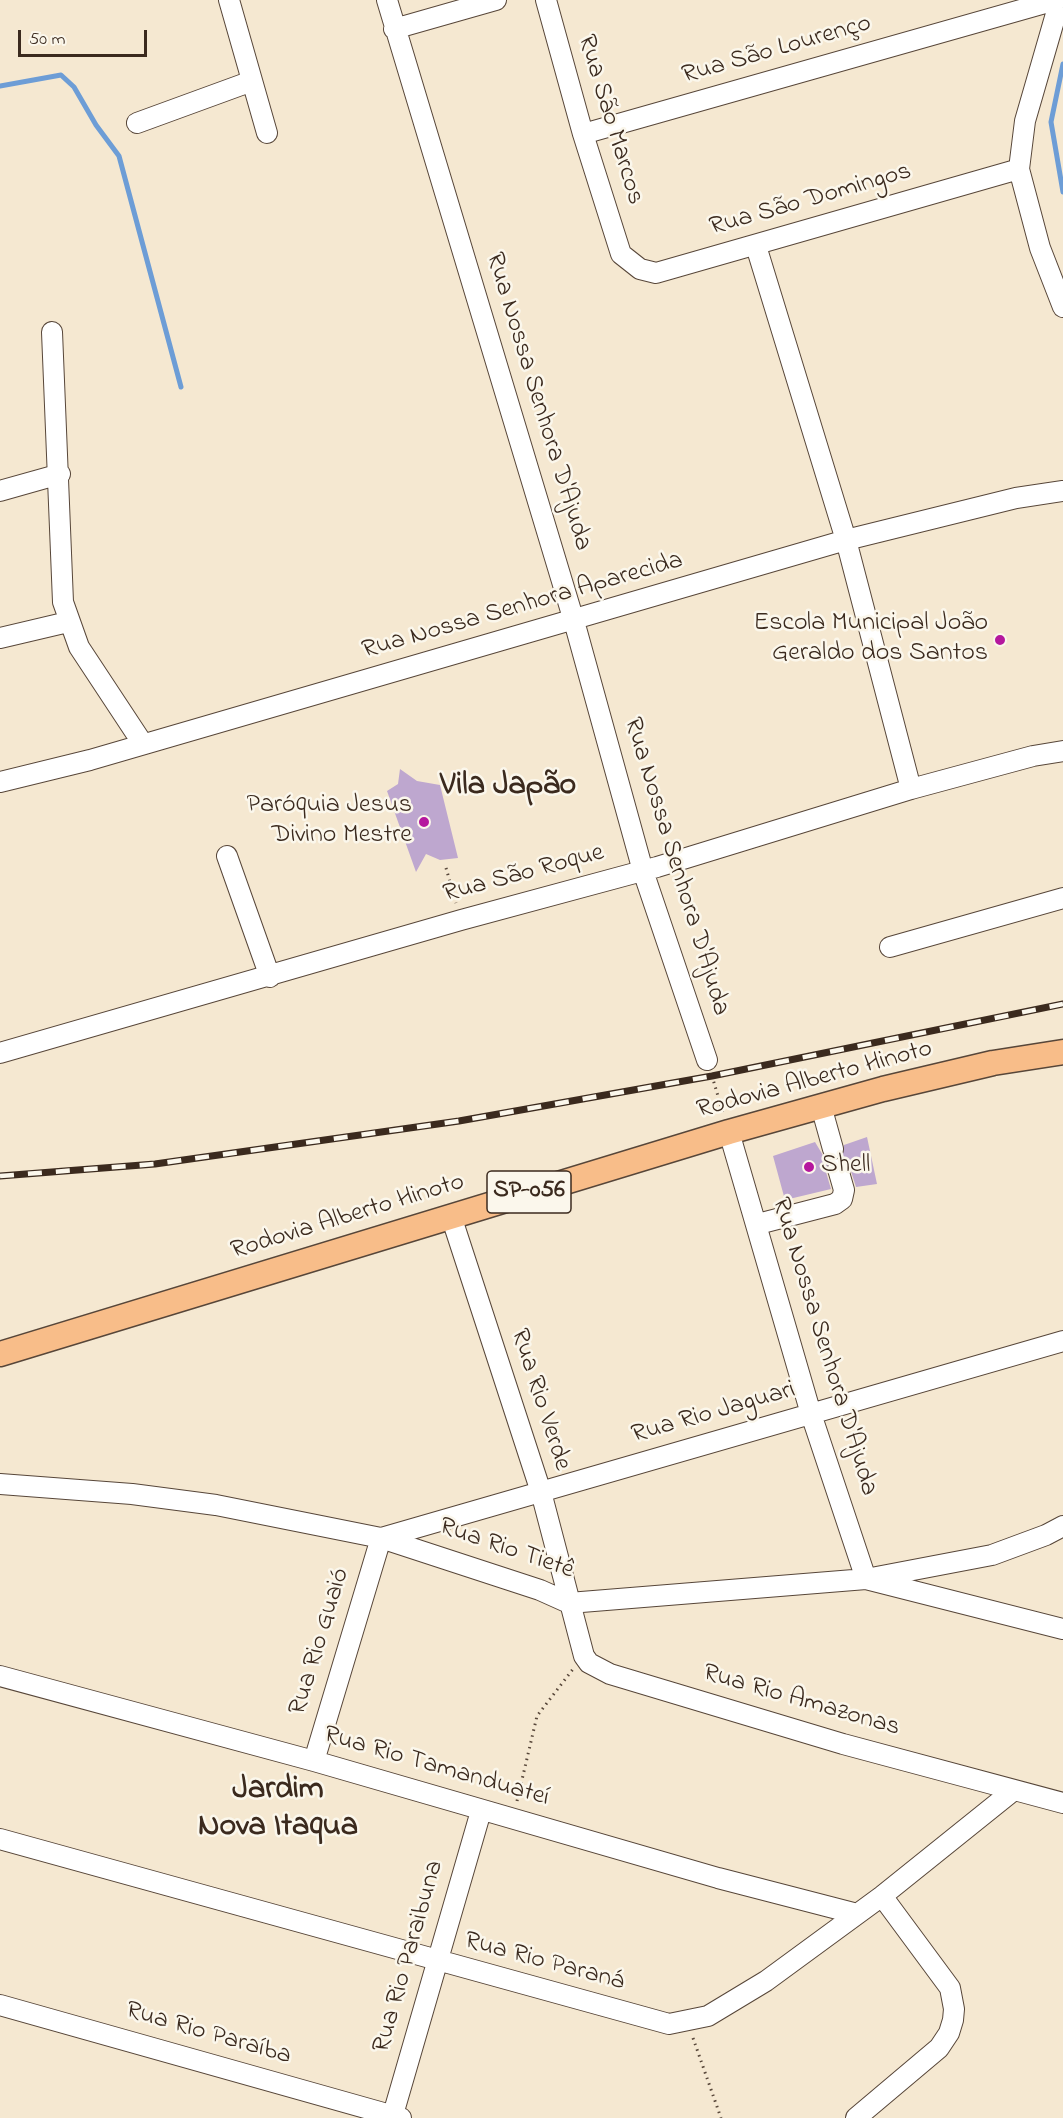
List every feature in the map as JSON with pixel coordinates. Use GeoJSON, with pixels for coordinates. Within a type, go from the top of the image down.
{"type":"FeatureCollection","features":[{"type":"Feature","properties":{"kind":"main road","name":"Rodovia Alberto Hinoto"},"geometry":{"type":"LineString","coordinates":[[0,1354],[729,1132],[821,1106],[993,1063],[1063,1052]]}},
{"type":"Feature","properties":{"kind":"street"},"geometry":{"type":"LineString","coordinates":[[229,0],[267,133]]}},
{"type":"Feature","properties":{"kind":"street","name":"Rua Nossa Senhora D'Ajuda"},"geometry":{"type":"LineString","coordinates":[[387,0],[574,621],[643,871],[707,1060]]}},
{"type":"Feature","properties":{"kind":"street"},"geometry":{"type":"LineString","coordinates":[[394,29],[496,0]]}},
{"type":"Feature","properties":{"kind":"street","name":"Rua São Marcos"},"geometry":{"type":"LineString","coordinates":[[546,0],[583,134],[621,254]]}},
{"type":"Feature","properties":{"kind":"street"},"geometry":{"type":"LineString","coordinates":[[1058,0],[1025,121],[1019,169],[1040,248],[1063,307]]}},
{"type":"Feature","properties":{"kind":"street","name":"Rua São Lourenço"},"geometry":{"type":"LineString","coordinates":[[583,134],[1058,0]]}},
{"type":"Feature","properties":{"kind":"street"},"geometry":{"type":"LineString","coordinates":[[136,123],[252,81]]}},
{"type":"Feature","properties":{"kind":"street","name":"Rua São Domingos"},"geometry":{"type":"LineString","coordinates":[[621,254],[640,270],[656,273],[1019,169]]}},
{"type":"Feature","properties":{"kind":"street"},"geometry":{"type":"LineString","coordinates":[[756,246],[846,540],[911,789]]}},
{"type":"Feature","properties":{"kind":"street"},"geometry":{"type":"LineString","coordinates":[[52,332],[60,474],[63,602],[68,622],[79,647],[143,744]]}},
{"type":"Feature","properties":{"kind":"street"},"geometry":{"type":"LineString","coordinates":[[0,491],[60,474]]}},
{"type":"Feature","properties":{"kind":"street","name":"Rua Nossa Senhora Aparecida"},"geometry":{"type":"LineString","coordinates":[[0,782],[143,744],[574,621],[846,540],[1016,498],[1063,491]]}},
{"type":"Feature","properties":{"kind":"street"},"geometry":{"type":"LineString","coordinates":[[0,638],[68,622]]}},
{"type":"Feature","properties":{"kind":"street","name":"Rua São Roque"},"geometry":{"type":"LineString","coordinates":[[0,1053],[270,977],[461,920],[643,871],[911,789],[1033,756],[1063,751]]}},
{"type":"Feature","properties":{"kind":"street"},"geometry":{"type":"LineString","coordinates":[[227,856],[270,977]]}},
{"type":"Feature","properties":{"kind":"street"},"geometry":{"type":"LineString","coordinates":[[890,947],[1063,898]]}},
{"type":"Feature","properties":{"kind":"street"},"geometry":{"type":"LineString","coordinates":[[821,1106],[833,1149]]}},
{"type":"Feature","properties":{"kind":"street","name":"Rua Nossa Senhora D'Ajuda"},"geometry":{"type":"LineString","coordinates":[[729,1132],[758,1224],[811,1414],[866,1578]]}},
{"type":"Feature","properties":{"kind":"street"},"geometry":{"type":"LineString","coordinates":[[758,1224],[835,1204],[842,1199],[844,1190],[838,1169]]}},
{"type":"Feature","properties":{"kind":"street","name":"Rua Rio Verde"},"geometry":{"type":"LineString","coordinates":[[451,1216],[541,1492],[569,1603]]}},
{"type":"Feature","properties":{"kind":"street","name":"Rua Rio Jaguari"},"geometry":{"type":"LineString","coordinates":[[381,1538],[1063,1341]]}},
{"type":"Feature","properties":{"kind":"street","name":"Rua Rio Tietê"},"geometry":{"type":"LineString","coordinates":[[0,1484],[132,1494],[216,1505],[381,1538],[540,1590],[569,1603],[866,1578],[992,1555],[1046,1535],[1063,1526]]}},
{"type":"Feature","properties":{"kind":"street","name":"Rua Rio Guaió"},"geometry":{"type":"LineString","coordinates":[[314,1761],[381,1538]]}},
{"type":"Feature","properties":{"kind":"street"},"geometry":{"type":"LineString","coordinates":[[866,1578],[1063,1629]]}},
{"type":"Feature","properties":{"kind":"street"},"geometry":{"type":"LineString","coordinates":[[569,1603],[584,1656]]}},
{"type":"Feature","properties":{"kind":"street","name":"Rua Rio Amazonas"},"geometry":{"type":"LineString","coordinates":[[584,1656],[590,1663],[610,1674],[843,1744],[1063,1803]]}},
{"type":"Feature","properties":{"kind":"street","name":"Rua Rio Tamanduateí"},"geometry":{"type":"LineString","coordinates":[[0,1676],[314,1761],[718,1878],[857,1914]]}},
{"type":"Feature","properties":{"kind":"street","name":"Rua Rio Paraná"},"geometry":{"type":"LineString","coordinates":[[0,1839],[647,2020],[669,2024],[688,2022],[726,2006],[766,1981],[882,1896],[1014,1790]]}},
{"type":"Feature","properties":{"kind":"street","name":"Rua Rio Paraibuna"},"geometry":{"type":"LineString","coordinates":[[395,2117],[435,1961],[481,1811]]}},
{"type":"Feature","properties":{"kind":"street"},"geometry":{"type":"LineString","coordinates":[[856,2118],[939,2048],[949,2034],[953,2020],[954,2009],[950,1988],[882,1896]]}},
{"type":"Feature","properties":{"kind":"street","name":"Rua Rio Paraíba"},"geometry":{"type":"LineString","coordinates":[[0,2005],[395,2117]]}},
{"type":"Feature","properties":{"kind":"path"},"geometry":{"type":"LineString","coordinates":[[446,868],[461,920]]}},
{"type":"Feature","properties":{"kind":"path"},"geometry":{"type":"LineString","coordinates":[[707,1060],[729,1132]]}},
{"type":"Feature","properties":{"kind":"path"},"geometry":{"type":"LineString","coordinates":[[513,1818],[537,1716],[584,1656]]}},
{"type":"Feature","properties":{"kind":"path"},"geometry":{"type":"LineString","coordinates":[[688,2022],[721,2118]]}},
{"type":"Feature","properties":{"kind":"building","name":"Paróquia Jesus Divino Mestre"},"geometry":{"type":"Polygon","coordinates":[[[400,769],[417,781],[440,785],[458,858],[440,860],[426,854],[416,872],[387,791],[398,784],[400,769]]]}},
{"type":"Feature","properties":{"kind":"building"},"geometry":{"type":"Polygon","coordinates":[[[867,1137],[877,1184],[856,1187],[849,1165],[841,1158],[844,1145],[867,1137]]]}},
{"type":"Feature","properties":{"kind":"building"},"geometry":{"type":"Polygon","coordinates":[[[815,1142],[824,1157],[830,1160],[826,1172],[831,1189],[785,1200],[773,1156],[815,1142]]]}},
{"type":"Feature","properties":{"kind":"waterway"},"geometry":{"type":"LineString","coordinates":[[1063,64],[1051,122],[1063,192]]}},
{"type":"Feature","properties":{"kind":"waterway"},"geometry":{"type":"LineString","coordinates":[[0,86],[61,75],[74,87],[96,125],[119,156],[181,387]]}},
{"type":"Feature","properties":{"kind":"railway"},"geometry":{"type":"LineString","coordinates":[[0,1176],[155,1164],[459,1121],[712,1076],[1063,1004]]}},
{"type":"Feature","properties":{"kind":"place","name":"Escola Municipal João Geraldo dos Santos"},"geometry":{"type":"Point","coordinates":[1000,640]}},
{"type":"Feature","properties":{"kind":"place","name":"Paróquia Jesus Divino Mestre"},"geometry":{"type":"Point","coordinates":[424,822]}},
{"type":"Feature","properties":{"kind":"place","name":"Shell"},"geometry":{"type":"Point","coordinates":[809,1167]}},
{"type":"Feature","properties":{"kind":"district","name":"Vila Japão"},"geometry":{"type":"Point","coordinates":[508,788]}},
{"type":"Feature","properties":{"kind":"district","name":"Jardim Nova Itaqua"},"geometry":{"type":"Point","coordinates":[278,1810]}}]}
